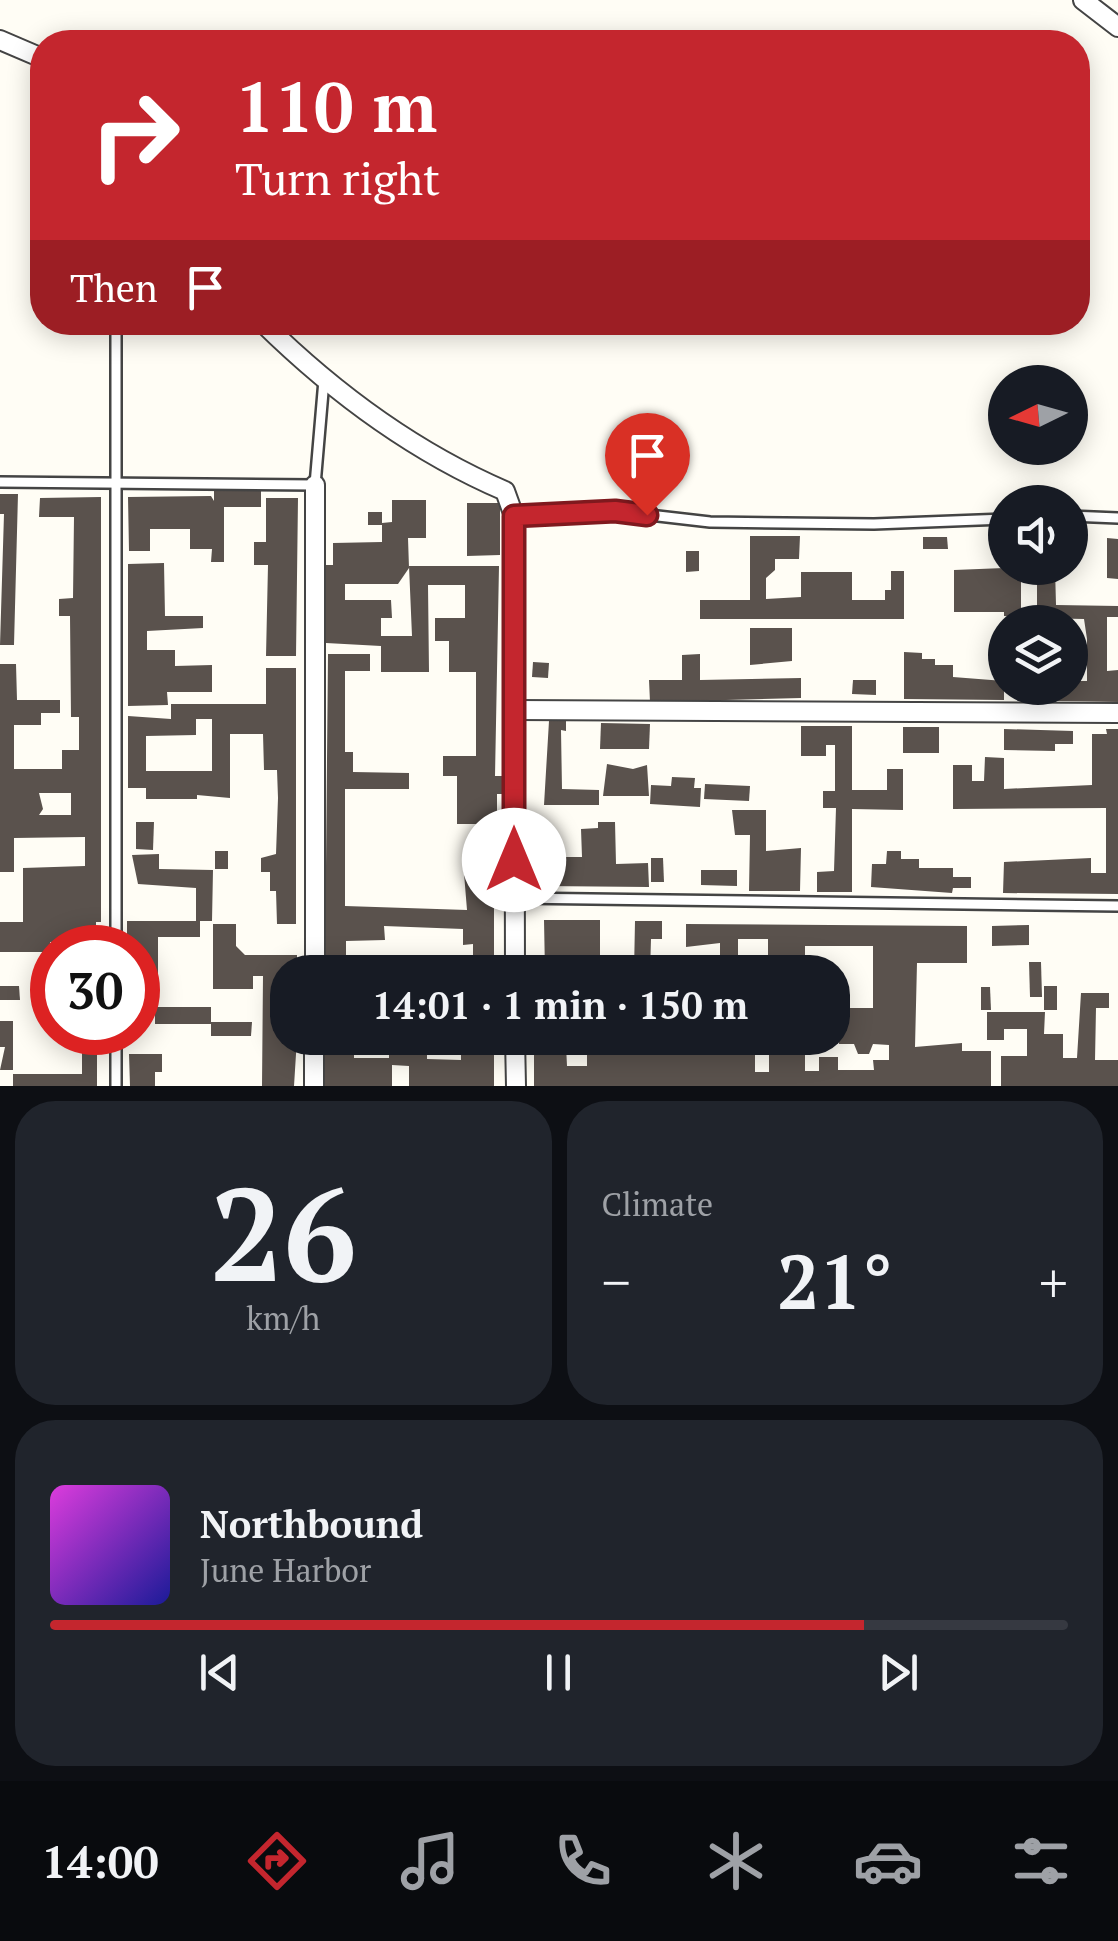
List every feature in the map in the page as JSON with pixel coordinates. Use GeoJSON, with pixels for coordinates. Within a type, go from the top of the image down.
{"type":"FeatureCollection","features":[{"type":"Feature","properties":{"kind":"street"},"geometry":{"type":"LineString","coordinates":[[1083,0],[1118,27]]}},
{"type":"Feature","properties":{"kind":"street"},"geometry":{"type":"LineString","coordinates":[[0,40],[30,53]]}},
{"type":"Feature","properties":{"kind":"street"},"geometry":{"type":"LineString","coordinates":[[276,335],[324,380],[398,435],[456,470],[505,490],[514,516],[515,955]]}},
{"type":"Feature","properties":{"kind":"street"},"geometry":{"type":"LineString","coordinates":[[314,955],[315,485]]}},
{"type":"Feature","properties":{"kind":"street"},"geometry":{"type":"LineString","coordinates":[[515,710],[1118,713]]}},
{"type":"Feature","properties":{"kind":"street"},"geometry":{"type":"LineString","coordinates":[[314,1055],[314,1086]]}},
{"type":"Feature","properties":{"kind":"street"},"geometry":{"type":"LineString","coordinates":[[516,1055],[516,1086]]}},
{"type":"Feature","properties":{"kind":"lane"},"geometry":{"type":"LineString","coordinates":[[116,335],[116,925]]}},
{"type":"Feature","properties":{"kind":"lane"},"geometry":{"type":"LineString","coordinates":[[0,482],[315,485],[324,380]]}},
{"type":"Feature","properties":{"kind":"lane"},"geometry":{"type":"LineString","coordinates":[[514,516],[615,511],[710,522],[874,524],[988,519]]}},
{"type":"Feature","properties":{"kind":"lane"},"geometry":{"type":"LineString","coordinates":[[1088,517],[1118,518]]}},
{"type":"Feature","properties":{"kind":"lane"},"geometry":{"type":"LineString","coordinates":[[514,898],[1118,906]]}},
{"type":"Feature","properties":{"kind":"lane"},"geometry":{"type":"LineString","coordinates":[[116,1055],[116,1086]]}},
{"type":"Feature","properties":{"kind":"building"},"geometry":{"type":"Polygon","coordinates":[[[214,489],[261,489],[261,507],[224,507],[224,562],[211,562],[212,549],[190,549],[190,529],[150,529],[150,551],[129,551],[128,497],[211,496],[214,501],[214,489]]]}},
{"type":"Feature","properties":{"kind":"building"},"geometry":{"type":"Polygon","coordinates":[[[0,494],[18,494],[14,645],[0,645],[4,514],[0,514],[0,494]]]}},
{"type":"Feature","properties":{"kind":"building"},"geometry":{"type":"Polygon","coordinates":[[[101,497],[101,922],[30,925],[30,952],[0,952],[0,922],[23,922],[23,868],[85,866],[85,837],[14,838],[14,872],[0,872],[0,664],[16,664],[17,700],[60,700],[60,713],[41,713],[41,725],[14,725],[14,769],[62,769],[62,750],[79,750],[79,717],[71,717],[70,616],[59,616],[59,599],[73,598],[74,517],[39,517],[40,498],[101,497]],[[39,793],[43,809],[39,815],[71,815],[71,793],[39,793]]]}},
{"type":"Feature","properties":{"kind":"building"},"geometry":{"type":"Polygon","coordinates":[[[266,498],[298,498],[296,656],[266,656],[268,565],[254,565],[254,542],[266,542],[266,498]]]}},
{"type":"Feature","properties":{"kind":"building"},"geometry":{"type":"Polygon","coordinates":[[[392,500],[426,500],[426,538],[408,538],[409,568],[398,584],[345,584],[345,600],[391,600],[392,618],[381,618],[381,636],[412,636],[409,566],[499,566],[495,776],[507,776],[507,794],[497,794],[497,824],[457,824],[457,776],[443,776],[443,756],[476,756],[476,672],[449,672],[449,641],[435,641],[435,618],[465,618],[465,585],[428,585],[429,672],[381,672],[381,646],[326,643],[326,565],[333,565],[333,543],[382,542],[382,523],[392,522],[392,500]]]}},
{"type":"Feature","properties":{"kind":"building"},"geometry":{"type":"Polygon","coordinates":[[[467,503],[500,503],[500,555],[467,556],[467,503]]]}},
{"type":"Feature","properties":{"kind":"building"},"geometry":{"type":"Polygon","coordinates":[[[368,512],[382,512],[382,525],[368,525],[368,512]]]}},
{"type":"Feature","properties":{"kind":"building"},"geometry":{"type":"Polygon","coordinates":[[[750,536],[800,536],[799,559],[775,559],[775,570],[766,578],[766,599],[801,597],[801,572],[852,572],[852,600],[885,600],[885,590],[891,590],[891,571],[904,571],[904,619],[700,619],[700,600],[750,600],[750,536]]]}},
{"type":"Feature","properties":{"kind":"building"},"geometry":{"type":"Polygon","coordinates":[[[923,537],[947,537],[948,549],[923,549],[923,537]]]}},
{"type":"Feature","properties":{"kind":"building"},"geometry":{"type":"Polygon","coordinates":[[[1107,538],[1118,539],[1118,579],[1107,578],[1107,538]]]}},
{"type":"Feature","properties":{"kind":"building"},"geometry":{"type":"Polygon","coordinates":[[[686,551],[699,551],[699,571],[686,572],[686,551]]]}},
{"type":"Feature","properties":{"kind":"building"},"geometry":{"type":"Polygon","coordinates":[[[164,563],[165,616],[203,616],[203,628],[147,631],[147,650],[175,650],[175,666],[212,665],[212,692],[167,692],[168,705],[128,706],[128,564],[164,563]]]}},
{"type":"Feature","properties":{"kind":"building"},"geometry":{"type":"Polygon","coordinates":[[[988,569],[988,585],[1021,585],[1021,605],[988,605],[988,612],[954,612],[954,570],[988,569]]]}},
{"type":"Feature","properties":{"kind":"building"},"geometry":{"type":"Polygon","coordinates":[[[1037,585],[1055,585],[1056,605],[1037,605],[1037,585]]]}},
{"type":"Feature","properties":{"kind":"building"},"geometry":{"type":"Polygon","coordinates":[[[1088,606],[1118,606],[1118,617],[1107,617],[1107,671],[1118,670],[1118,702],[1088,702],[1088,606]]]}},
{"type":"Feature","properties":{"kind":"building"},"geometry":{"type":"Polygon","coordinates":[[[750,628],[792,628],[792,661],[750,665],[750,628]]]}},
{"type":"Feature","properties":{"kind":"building"},"geometry":{"type":"Polygon","coordinates":[[[904,652],[922,653],[922,659],[935,659],[935,665],[953,665],[953,677],[988,680],[988,700],[904,699],[904,652]]]}},
{"type":"Feature","properties":{"kind":"building"},"geometry":{"type":"Polygon","coordinates":[[[328,654],[370,654],[370,671],[345,671],[345,752],[353,752],[353,772],[409,773],[409,789],[345,789],[345,906],[467,910],[463,861],[468,861],[468,845],[481,845],[481,861],[494,861],[494,955],[473,955],[473,944],[463,945],[463,929],[384,926],[385,940],[346,941],[346,955],[325,955],[328,654]]]}},
{"type":"Feature","properties":{"kind":"building"},"geometry":{"type":"Polygon","coordinates":[[[700,654],[700,680],[801,678],[801,698],[650,702],[649,680],[682,680],[682,655],[700,654]]]}},
{"type":"Feature","properties":{"kind":"building"},"geometry":{"type":"Polygon","coordinates":[[[533,662],[549,663],[548,678],[532,677],[533,662]]]}},
{"type":"Feature","properties":{"kind":"building"},"geometry":{"type":"Polygon","coordinates":[[[266,668],[296,668],[296,924],[277,924],[276,891],[270,891],[270,872],[261,872],[261,858],[276,854],[278,798],[277,770],[264,770],[263,734],[230,734],[230,798],[197,795],[197,799],[146,799],[146,788],[128,788],[128,716],[171,719],[171,704],[266,704],[266,668]],[[196,719],[196,735],[146,736],[146,771],[212,771],[212,719],[196,719]]]}},
{"type":"Feature","properties":{"kind":"building"},"geometry":{"type":"Polygon","coordinates":[[[853,680],[876,680],[876,695],[852,694],[853,680]]]}},
{"type":"Feature","properties":{"kind":"building"},"geometry":{"type":"Polygon","coordinates":[[[549,721],[566,721],[566,731],[561,730],[562,789],[599,790],[599,805],[544,805],[549,721]]]}},
{"type":"Feature","properties":{"kind":"building"},"geometry":{"type":"Polygon","coordinates":[[[601,723],[650,724],[649,749],[600,749],[601,723]]]}},
{"type":"Feature","properties":{"kind":"building"},"geometry":{"type":"Polygon","coordinates":[[[801,726],[852,726],[852,790],[887,790],[887,769],[903,769],[903,810],[852,809],[852,892],[817,892],[817,872],[834,871],[836,808],[823,808],[823,791],[835,791],[835,745],[826,745],[826,756],[801,756],[801,726]]]}},
{"type":"Feature","properties":{"kind":"building"},"geometry":{"type":"Polygon","coordinates":[[[903,727],[939,727],[939,753],[903,753],[903,727]]]}},
{"type":"Feature","properties":{"kind":"building"},"geometry":{"type":"Polygon","coordinates":[[[1004,729],[1073,731],[1073,744],[1055,744],[1055,751],[1004,750],[1004,729]]]}},
{"type":"Feature","properties":{"kind":"building"},"geometry":{"type":"Polygon","coordinates":[[[1106,729],[1118,729],[1118,894],[1003,893],[1004,862],[1091,858],[1091,873],[1106,873],[1106,808],[953,809],[953,765],[972,765],[972,781],[984,781],[985,757],[1004,758],[1004,789],[1092,785],[1092,734],[1107,734],[1106,729]]]}},
{"type":"Feature","properties":{"kind":"building"},"geometry":{"type":"Polygon","coordinates":[[[607,764],[633,769],[647,765],[649,796],[603,796],[607,764]]]}},
{"type":"Feature","properties":{"kind":"building"},"geometry":{"type":"Polygon","coordinates":[[[672,777],[695,778],[694,788],[701,788],[700,807],[650,804],[651,785],[671,786],[672,777]]]}},
{"type":"Feature","properties":{"kind":"building"},"geometry":{"type":"Polygon","coordinates":[[[705,784],[750,786],[749,801],[704,799],[705,784]]]}},
{"type":"Feature","properties":{"kind":"building"},"geometry":{"type":"Polygon","coordinates":[[[732,810],[766,810],[766,851],[801,848],[800,891],[749,891],[750,835],[735,835],[732,810]]]}},
{"type":"Feature","properties":{"kind":"building"},"geometry":{"type":"Polygon","coordinates":[[[136,822],[154,822],[153,850],[136,849],[136,822]]]}},
{"type":"Feature","properties":{"kind":"building"},"geometry":{"type":"Polygon","coordinates":[[[598,822],[615,822],[616,864],[648,863],[649,887],[544,886],[544,857],[582,857],[581,829],[598,828],[598,822]]]}},
{"type":"Feature","properties":{"kind":"building"},"geometry":{"type":"Polygon","coordinates":[[[215,851],[228,851],[228,869],[215,869],[215,851]]]}},
{"type":"Feature","properties":{"kind":"building"},"geometry":{"type":"Polygon","coordinates":[[[887,851],[901,851],[901,859],[919,859],[919,868],[953,868],[953,877],[971,877],[971,888],[953,888],[952,893],[871,887],[872,864],[886,864],[887,851]]]}},
{"type":"Feature","properties":{"kind":"building"},"geometry":{"type":"Polygon","coordinates":[[[159,854],[159,869],[213,870],[212,921],[200,921],[200,937],[160,937],[160,925],[127,925],[127,921],[196,921],[196,888],[138,884],[132,855],[159,854]]]}},
{"type":"Feature","properties":{"kind":"building"},"geometry":{"type":"Polygon","coordinates":[[[651,858],[663,858],[664,882],[651,882],[651,858]]]}},
{"type":"Feature","properties":{"kind":"building"},"geometry":{"type":"Polygon","coordinates":[[[701,870],[737,870],[737,886],[701,885],[701,870]]]}},
{"type":"Feature","properties":{"kind":"building"},"geometry":{"type":"Polygon","coordinates":[[[544,920],[600,920],[600,955],[545,955],[544,920]]]}},
{"type":"Feature","properties":{"kind":"building"},"geometry":{"type":"Polygon","coordinates":[[[635,921],[662,921],[662,939],[651,939],[651,955],[634,955],[635,921]]]}},
{"type":"Feature","properties":{"kind":"building"},"geometry":{"type":"Polygon","coordinates":[[[213,924],[236,924],[236,946],[245,955],[270,955],[270,1055],[296,1055],[294,1086],[262,1086],[263,976],[253,976],[253,989],[213,989],[213,924]]]}},
{"type":"Feature","properties":{"kind":"building"},"geometry":{"type":"Polygon","coordinates":[[[686,924],[967,926],[967,963],[917,963],[915,1047],[962,1043],[962,1051],[991,1051],[991,1086],[534,1086],[534,1055],[566,1055],[567,1066],[587,1066],[587,1055],[755,1055],[755,1072],[769,1072],[769,1055],[805,1055],[805,1071],[819,1071],[819,1057],[838,1057],[838,1070],[874,1070],[873,1060],[889,1060],[889,1045],[873,1044],[869,1054],[858,1054],[854,1044],[850,1044],[850,1008],[873,1008],[873,946],[805,946],[805,955],[768,955],[768,939],[738,939],[738,955],[720,955],[720,943],[686,947],[686,924]]]}},
{"type":"Feature","properties":{"kind":"building"},"geometry":{"type":"Polygon","coordinates":[[[1029,925],[1029,945],[992,946],[992,926],[1029,925]]]}},
{"type":"Feature","properties":{"kind":"building"},"geometry":{"type":"Polygon","coordinates":[[[1029,962],[1041,962],[1042,997],[1030,997],[1029,962]]]}},
{"type":"Feature","properties":{"kind":"building"},"geometry":{"type":"Polygon","coordinates":[[[0,986],[19,986],[20,1000],[0,1000],[0,986]]]}},
{"type":"Feature","properties":{"kind":"building"},"geometry":{"type":"Polygon","coordinates":[[[1044,986],[1057,986],[1057,1010],[1044,1010],[1044,986]]]}},
{"type":"Feature","properties":{"kind":"building"},"geometry":{"type":"Polygon","coordinates":[[[981,987],[990,987],[991,1010],[981,1010],[981,987]]]}},
{"type":"Feature","properties":{"kind":"building"},"geometry":{"type":"Polygon","coordinates":[[[1081,993],[1109,993],[1109,1008],[1096,1008],[1095,1060],[1118,1060],[1118,1086],[1001,1086],[1001,1056],[1027,1056],[1027,1029],[1004,1029],[1004,1040],[987,1040],[987,1012],[1045,1012],[1044,1034],[1063,1034],[1063,1058],[1077,1058],[1081,993]]]}},
{"type":"Feature","properties":{"kind":"building"},"geometry":{"type":"Polygon","coordinates":[[[160,1007],[211,1007],[211,1024],[160,1024],[160,1007]]]}},
{"type":"Feature","properties":{"kind":"building"},"geometry":{"type":"Polygon","coordinates":[[[0,1021],[13,1021],[13,1070],[0,1070],[5,1047],[0,1047],[0,1021]]]}},
{"type":"Feature","properties":{"kind":"building"},"geometry":{"type":"Polygon","coordinates":[[[211,1022],[252,1022],[251,1036],[211,1036],[211,1022]]]}},
{"type":"Feature","properties":{"kind":"building"},"geometry":{"type":"Polygon","coordinates":[[[162,1054],[162,1072],[155,1072],[155,1086],[130,1086],[129,1055],[162,1054]]]}},
{"type":"Feature","properties":{"kind":"building"},"geometry":{"type":"Polygon","coordinates":[[[82,1055],[97,1055],[97,1086],[13,1086],[13,1074],[82,1074],[82,1055]]]}},
{"type":"Feature","properties":{"kind":"building"},"geometry":{"type":"Polygon","coordinates":[[[325,1055],[427,1055],[427,1059],[461,1060],[461,1055],[494,1055],[494,1086],[409,1086],[409,1066],[392,1065],[392,1086],[325,1086],[325,1055]]]}},
{"type":"Feature","properties":{"kind":"route"},"geometry":{"type":"LineString","coordinates":[[514,860],[514,516],[615,511],[647,515]]}}]}
